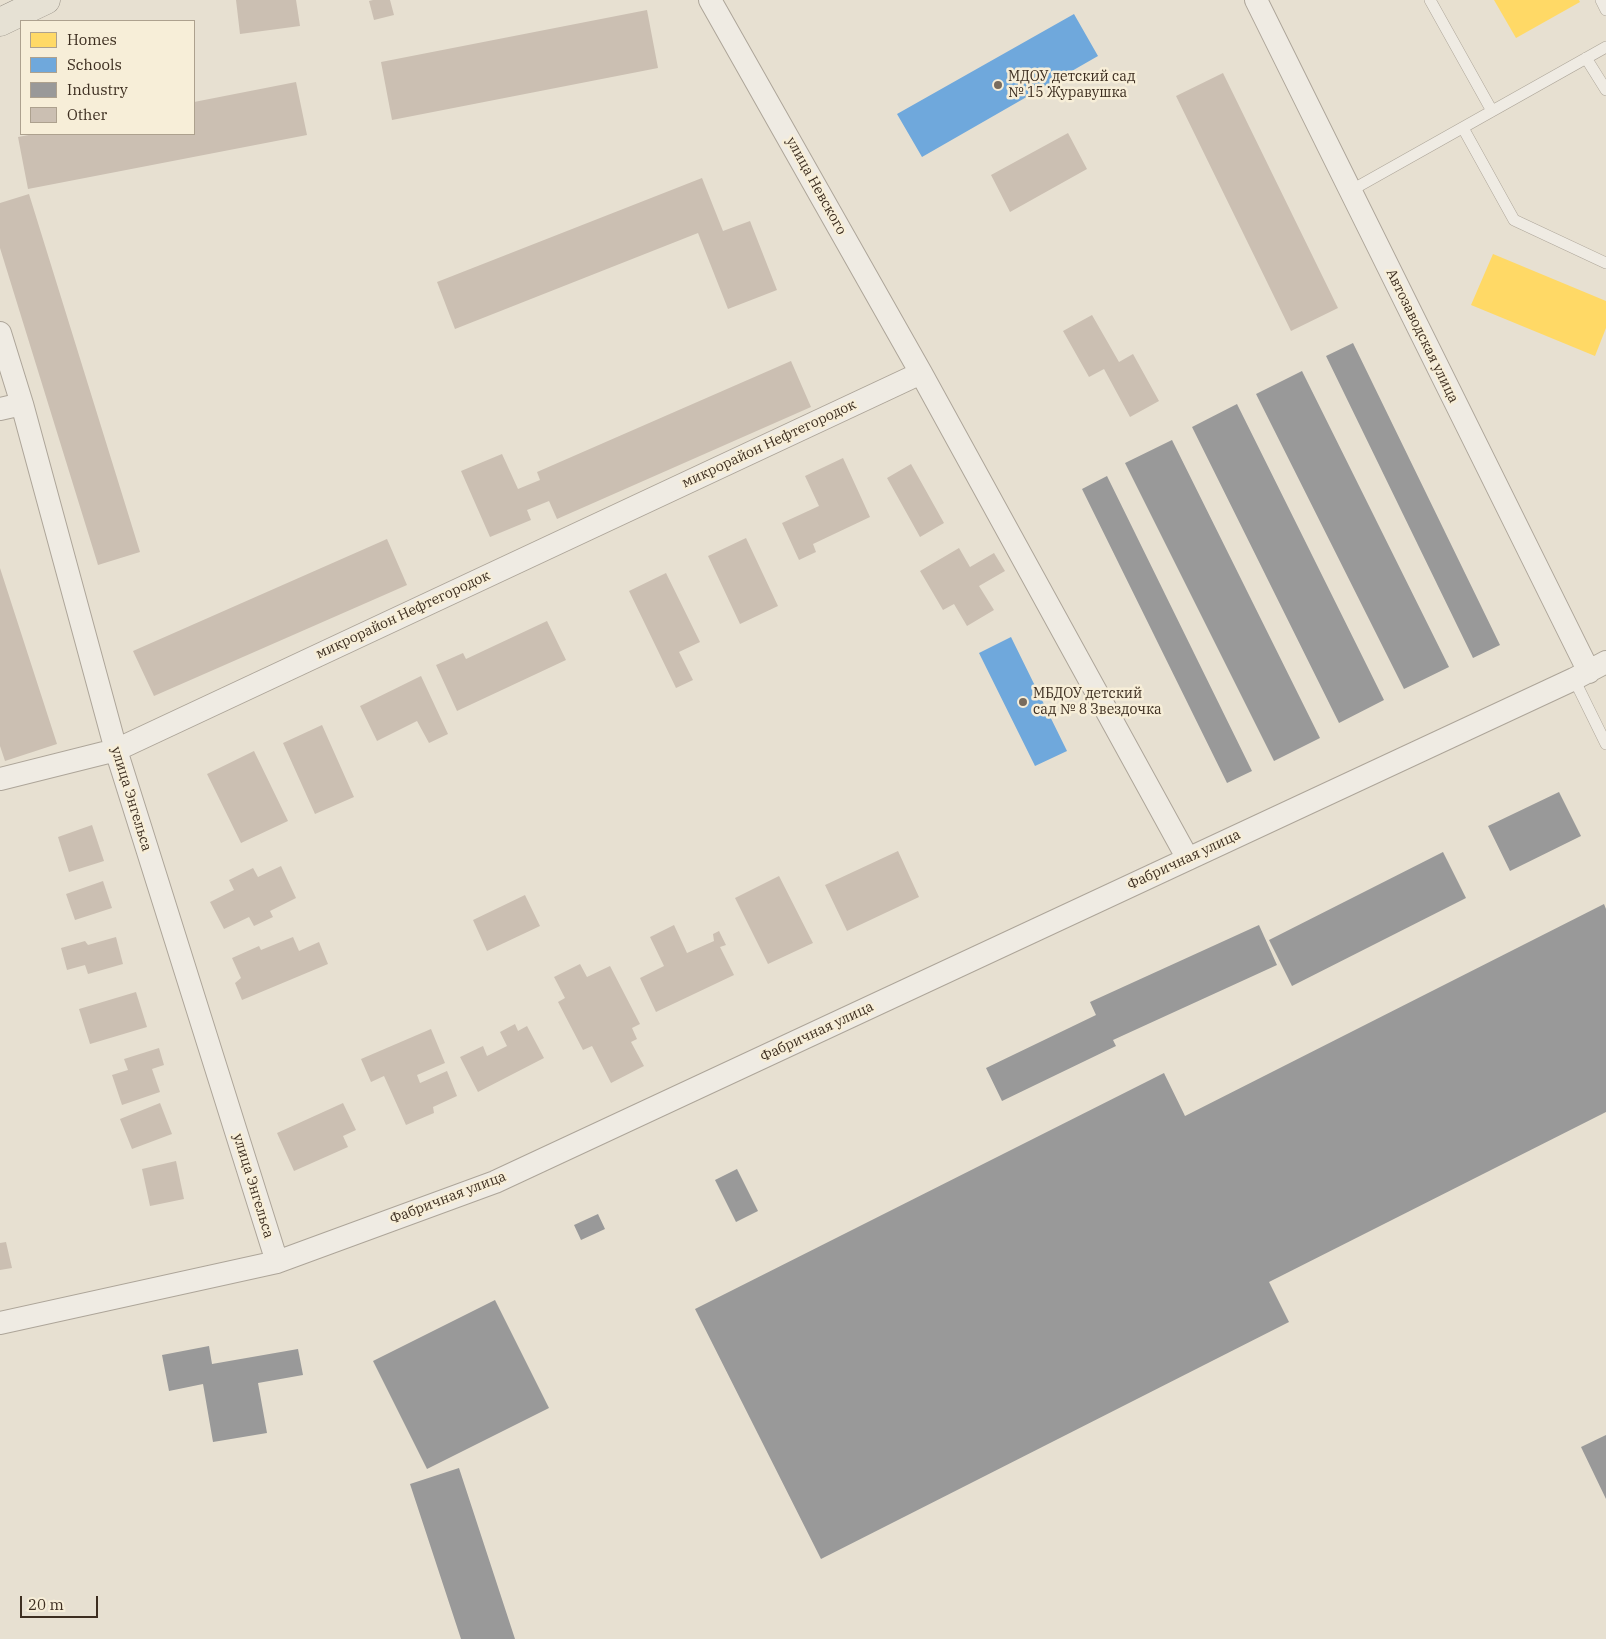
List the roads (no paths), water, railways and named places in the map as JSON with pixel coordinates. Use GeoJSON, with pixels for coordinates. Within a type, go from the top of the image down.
{"type":"FeatureCollection","features":[{"type":"Feature","properties":{"kind":"main road"},"geometry":{"type":"LineString","coordinates":[[0,22],[46,0]]}},
{"type":"Feature","properties":{"kind":"street","name":"улица Невского"},"geometry":{"type":"LineString","coordinates":[[710,0],[921,373]]}},
{"type":"Feature","properties":{"kind":"street","name":"Автозаводская улица"},"geometry":{"type":"LineString","coordinates":[[1256,0],[1590,671]]}},
{"type":"Feature","properties":{"kind":"street","name":"улица Энгельса"},"geometry":{"type":"LineString","coordinates":[[0,333],[22,404],[116,750],[276,1262]]}},
{"type":"Feature","properties":{"kind":"street","name":"микрорайон Нефтегородок"},"geometry":{"type":"LineString","coordinates":[[0,779],[116,750],[921,373]]}},
{"type":"Feature","properties":{"kind":"street"},"geometry":{"type":"LineString","coordinates":[[921,373],[1188,859]]}},
{"type":"Feature","properties":{"kind":"street"},"geometry":{"type":"LineString","coordinates":[[0,409],[22,404]]}},
{"type":"Feature","properties":{"kind":"street","name":"Фабричная улица"},"geometry":{"type":"LineString","coordinates":[[0,1324],[276,1262],[495,1182],[1590,671]]}},
{"type":"Feature","properties":{"kind":"lane"},"geometry":{"type":"LineString","coordinates":[[1430,0],[1492,111]]}},
{"type":"Feature","properties":{"kind":"lane"},"geometry":{"type":"LineString","coordinates":[[1601,0],[1606,10]]}},
{"type":"Feature","properties":{"kind":"lane"},"geometry":{"type":"LineString","coordinates":[[1350,191],[1606,47]]}},
{"type":"Feature","properties":{"kind":"lane"},"geometry":{"type":"LineString","coordinates":[[1586,58],[1606,90]]}},
{"type":"Feature","properties":{"kind":"lane"},"geometry":{"type":"LineString","coordinates":[[1463,128],[1514,220],[1606,263]]}},
{"type":"Feature","properties":{"kind":"lane"},"geometry":{"type":"LineString","coordinates":[[1590,671],[1606,744]]}},
{"type":"Feature","properties":{"kind":"place","name":"МДОУ детский сад № 15 Журавушка"},"geometry":{"type":"Point","coordinates":[998,85]}},
{"type":"Feature","properties":{"kind":"place","name":"МБДОУ детский сад № 8 Звездочка"},"geometry":{"type":"Point","coordinates":[1023,702]}}]}
